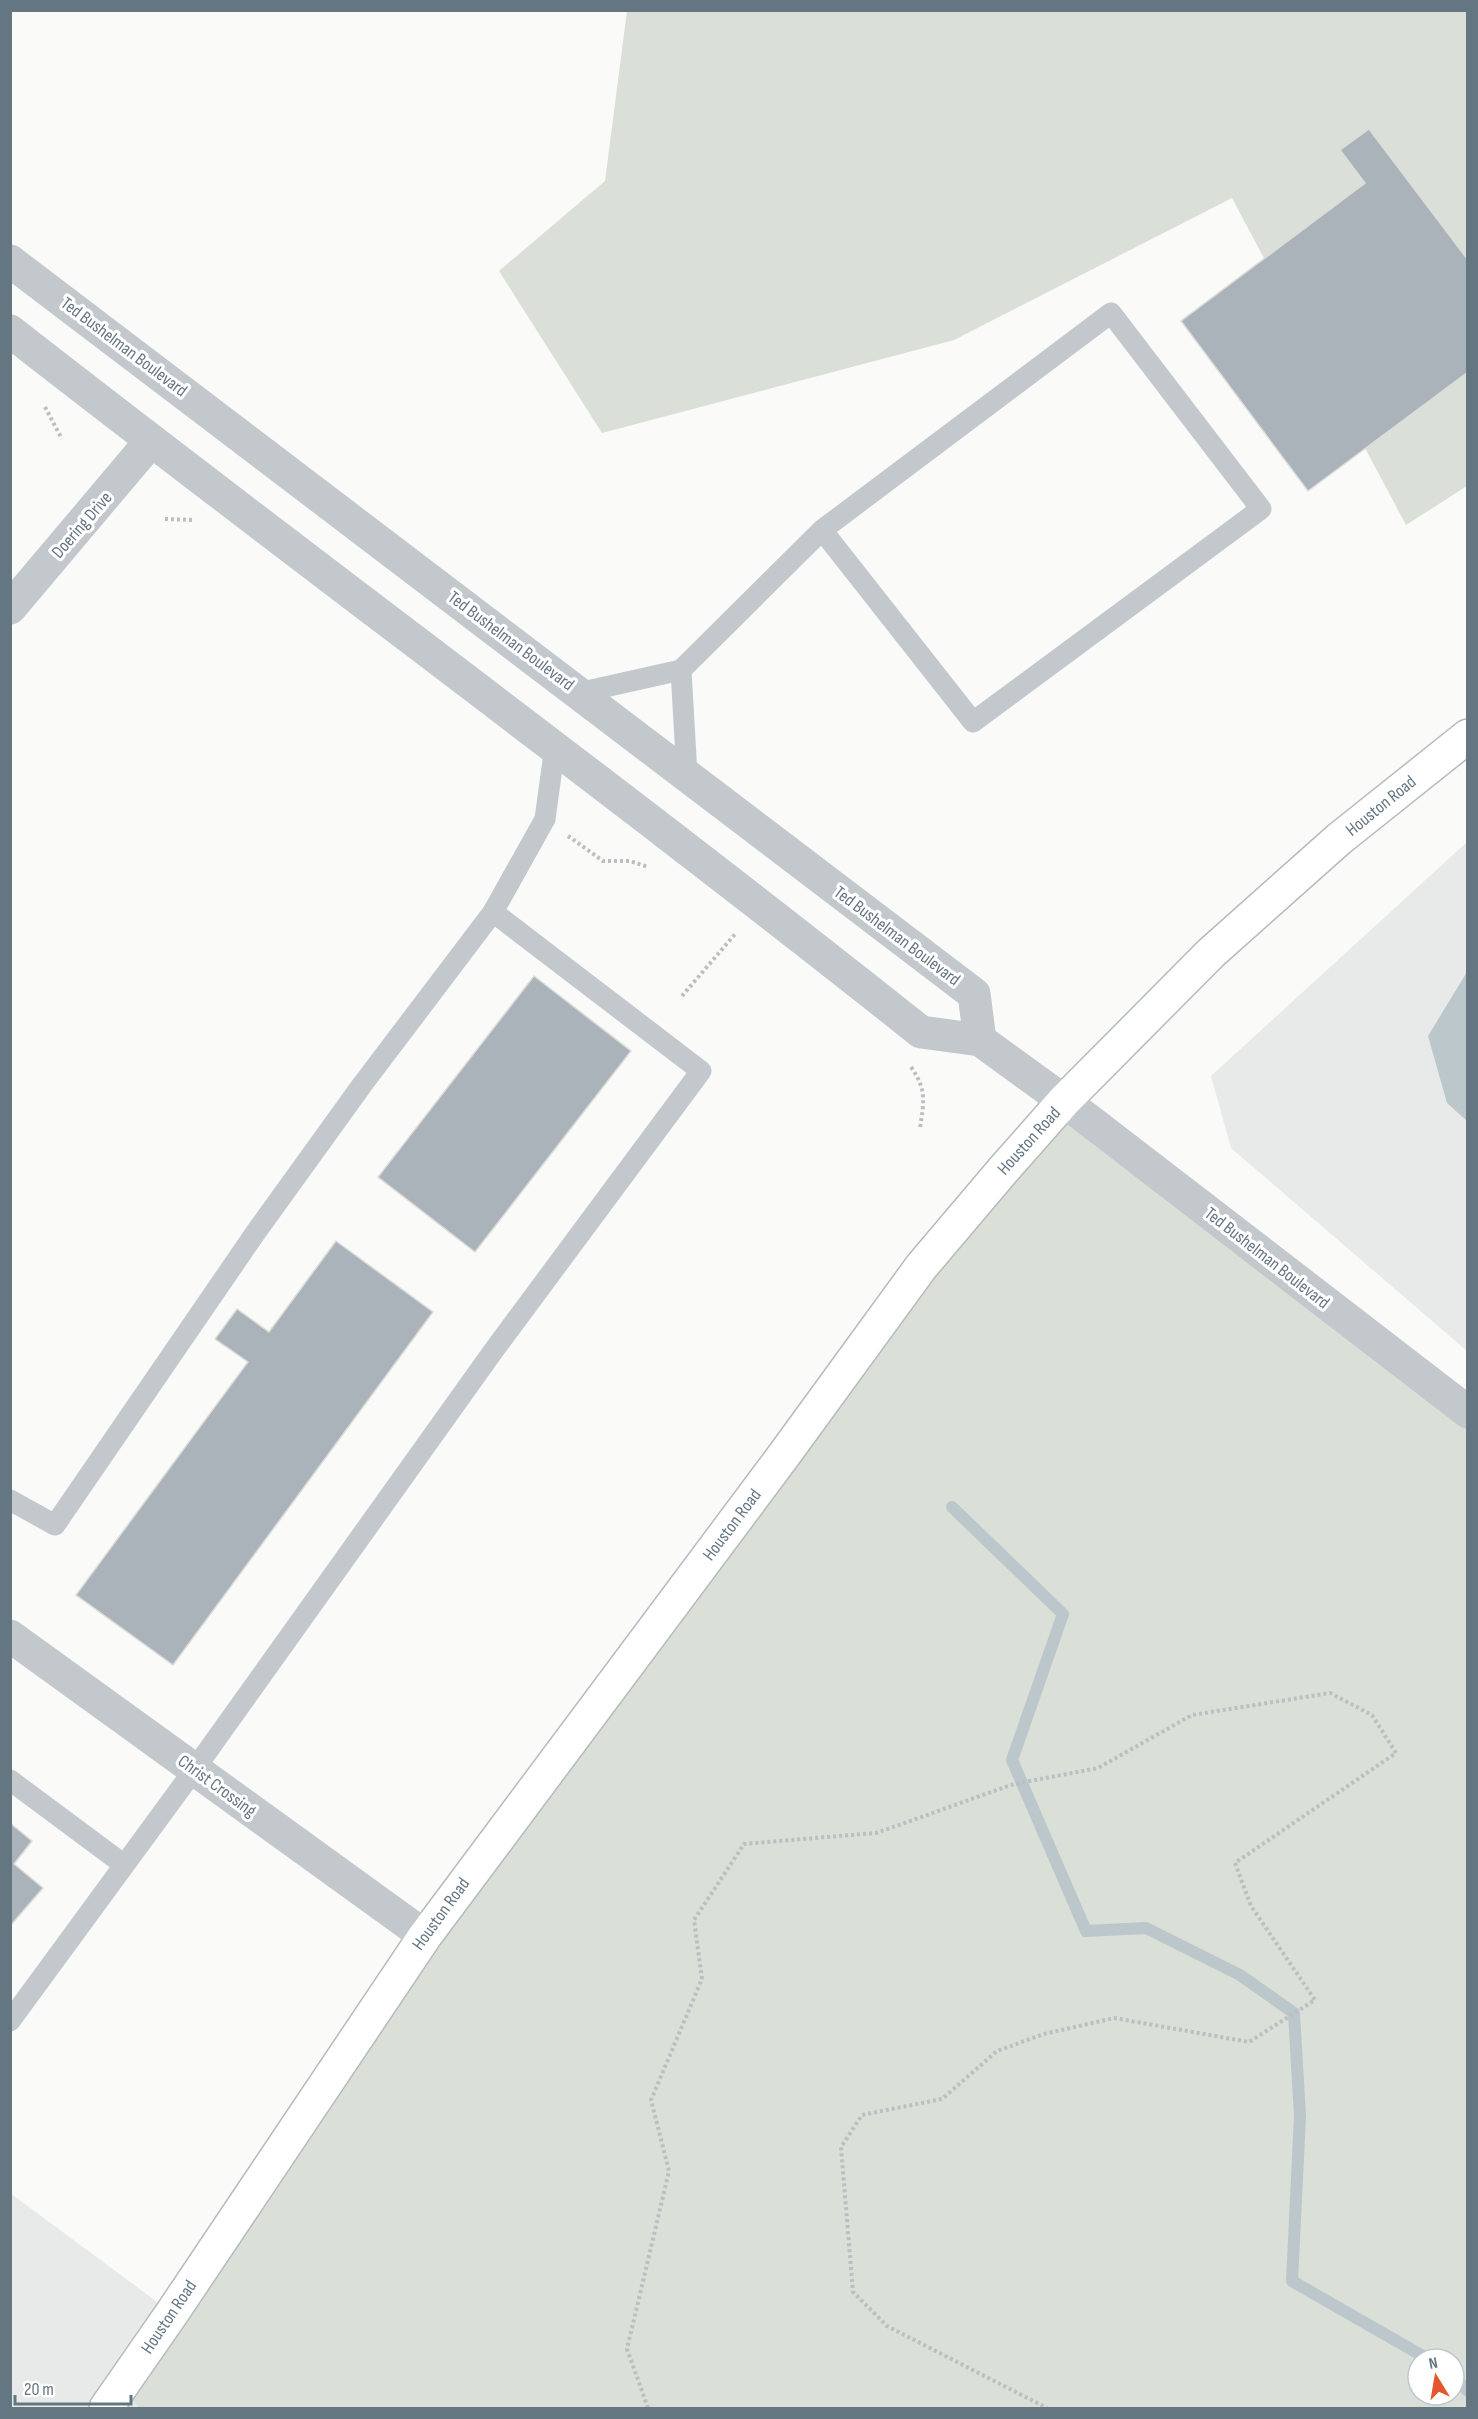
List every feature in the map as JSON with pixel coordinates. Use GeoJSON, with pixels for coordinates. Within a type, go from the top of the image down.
{"type":"FeatureCollection","features":[{"type":"Feature","properties":{"kind":"main road","name":"Houston Road"},"geometry":{"type":"LineString","coordinates":[[106,2409],[425,1936],[784,1455],[921,1267],[1064,1101],[1211,953],[1339,839],[1467,736]]}},
{"type":"Feature","properties":{"kind":"street","name":"Ted Bushelman Boulevard"},"geometry":{"type":"LineString","coordinates":[[10,261],[974,994],[981,1040]]}},
{"type":"Feature","properties":{"kind":"street","name":"Ted Bushelman Boulevard"},"geometry":{"type":"LineString","coordinates":[[10,331],[151,441],[555,746],[921,1032],[981,1040],[1064,1101],[1467,1412]]}},
{"type":"Feature","properties":{"kind":"street","name":"Doering Drive"},"geometry":{"type":"LineString","coordinates":[[10,608],[151,441]]}},
{"type":"Feature","properties":{"kind":"street","name":"Christ Crossing"},"geometry":{"type":"LineString","coordinates":[[10,1636],[425,1936]]}},
{"type":"Feature","properties":{"kind":"lane"},"geometry":{"type":"LineString","coordinates":[[578,693],[681,669],[822,530],[1111,313],[1261,509],[973,722],[822,530]]}},
{"type":"Feature","properties":{"kind":"lane"},"geometry":{"type":"LineString","coordinates":[[681,669],[687,775]]}},
{"type":"Feature","properties":{"kind":"lane"},"geometry":{"type":"LineString","coordinates":[[10,1500],[56,1525],[256,1232],[362,1085],[493,912],[544,819],[555,746]]}},
{"type":"Feature","properties":{"kind":"lane"},"geometry":{"type":"LineString","coordinates":[[10,2021],[194,1770],[488,1359],[701,1071],[493,912]]}},
{"type":"Feature","properties":{"kind":"lane"},"geometry":{"type":"LineString","coordinates":[[10,1780],[123,1864]]}},
{"type":"Feature","properties":{"kind":"path"},"geometry":{"type":"LineString","coordinates":[[42,401],[62,439]]}},
{"type":"Feature","properties":{"kind":"path"},"geometry":{"type":"LineString","coordinates":[[682,996],[737,932]]}},
{"type":"Feature","properties":{"kind":"path"},"geometry":{"type":"LineString","coordinates":[[648,2409],[627,2349],[669,2171],[651,2100],[702,1979],[694,1920],[744,1844],[876,1833],[1014,1784],[1098,1768],[1192,1714],[1330,1693],[1372,1715],[1396,1754],[1235,1863],[1251,1906],[1315,2000],[1249,2042],[1114,2018],[1044,2034],[997,2051],[942,2099],[862,2115],[841,2147],[853,2292],[887,2326],[1047,2409]]}},
{"type":"Feature","properties":{"kind":"shaded area"},"geometry":{"type":"Polygon","coordinates":[[[627,11],[1467,11],[1467,486],[1406,525],[1232,198],[954,340],[602,433],[499,271],[605,181],[627,11]]]}},
{"type":"Feature","properties":{"kind":"shaded area"},"geometry":{"type":"Polygon","coordinates":[[[1467,842],[1467,1351],[1231,1148],[1211,1076],[1467,842]]]}},
{"type":"Feature","properties":{"kind":"shaded area"},"geometry":{"type":"Polygon","coordinates":[[[1467,972],[1468,1121],[1447,1103],[1428,1036],[1467,972]]]}},
{"type":"Feature","properties":{"kind":"shaded area"},"geometry":{"type":"Polygon","coordinates":[[[1064,1101],[1467,1412],[1467,2408],[139,2408],[120,2387],[425,1936],[1064,1101]]]}},
{"type":"Feature","properties":{"kind":"shaded area"},"geometry":{"type":"Polygon","coordinates":[[[10,2193],[172,2313],[121,2387],[139,2408],[11,2408],[10,2193]]]}},
{"type":"Feature","properties":{"kind":"building"},"geometry":{"type":"Polygon","coordinates":[[[1369,129],[1468,260],[1468,372],[1308,491],[1181,321],[1365,183],[1340,150],[1369,129]]]}},
{"type":"Feature","properties":{"kind":"building"},"geometry":{"type":"Polygon","coordinates":[[[534,976],[631,1051],[475,1252],[378,1177],[534,976]]]}},
{"type":"Feature","properties":{"kind":"building"},"geometry":{"type":"Polygon","coordinates":[[[336,1241],[433,1312],[173,1665],[76,1595],[248,1362],[215,1339],[237,1309],[269,1332],[336,1241]]]}},
{"type":"Feature","properties":{"kind":"building"},"geometry":{"type":"Polygon","coordinates":[[[10,1823],[32,1841],[14,1864],[43,1888],[10,1926],[10,1823]]]}},
{"type":"Feature","properties":{"kind":"waterway"},"geometry":{"type":"LineString","coordinates":[[952,1507],[1063,1614],[1012,1760],[1086,1931],[1146,1928],[1240,1975],[1294,2013],[1300,2116],[1292,2281],[1407,2347]]}}]}
